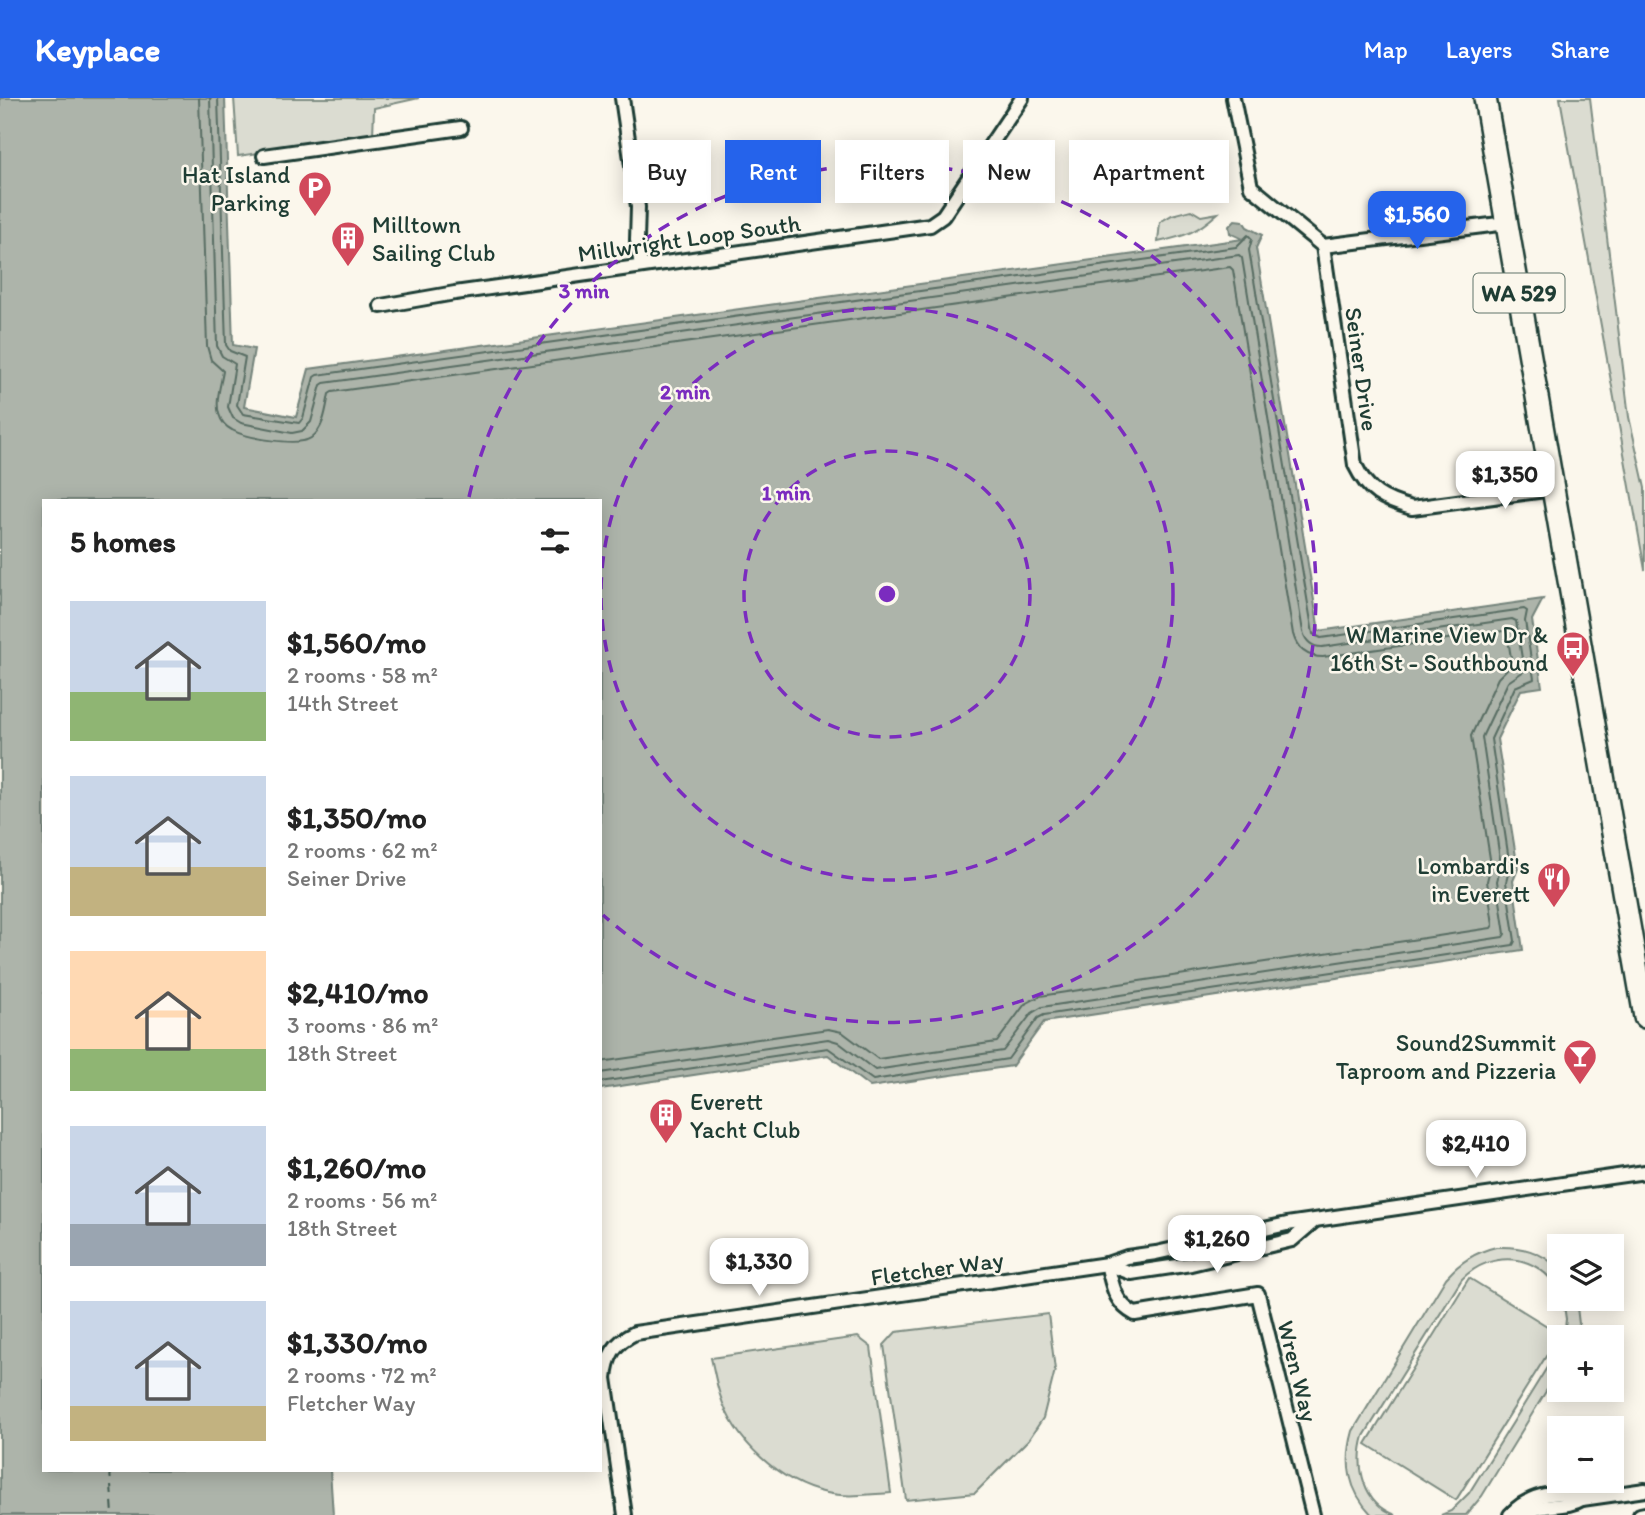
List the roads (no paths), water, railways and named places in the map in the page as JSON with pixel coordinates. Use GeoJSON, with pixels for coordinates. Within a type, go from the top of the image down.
{"type":"FeatureCollection","features":[{"type":"Feature","properties":{"kind":"main road","name":"WA 529"},"geometry":{"type":"LineString","coordinates":[[1485,98],[1645,1017]]}},
{"type":"Feature","properties":{"kind":"street"},"geometry":{"type":"LineString","coordinates":[[622,98],[638,206],[637,240],[642,266]]}},
{"type":"Feature","properties":{"kind":"street","name":"Millwright Loop South"},"geometry":{"type":"LineString","coordinates":[[380,306],[930,225],[943,216],[1022,98]]}},
{"type":"Feature","properties":{"kind":"street"},"geometry":{"type":"LineString","coordinates":[[1233,98],[1251,187],[1323,246],[1507,223]]}},
{"type":"Feature","properties":{"kind":"street"},"geometry":{"type":"LineString","coordinates":[[264,156],[461,128]]}},
{"type":"Feature","properties":{"kind":"street","name":"Seiner Drive"},"geometry":{"type":"LineString","coordinates":[[1323,246],[1355,464],[1362,480],[1375,494],[1412,508],[1553,489]]}},
{"type":"Feature","properties":{"kind":"street"},"geometry":{"type":"LineString","coordinates":[[1107,1264],[1127,1257],[1287,1224],[1645,1172]]}},
{"type":"Feature","properties":{"kind":"street"},"geometry":{"type":"LineString","coordinates":[[1107,1264],[1131,1273],[1191,1265],[1292,1240],[1313,1222]]}},
{"type":"Feature","properties":{"kind":"street","name":"Fletcher Way"},"geometry":{"type":"LineString","coordinates":[[625,1515],[605,1378],[607,1362],[615,1347],[625,1338],[635,1334],[1107,1264]]}},
{"type":"Feature","properties":{"kind":"street","name":"Wren Way"},"geometry":{"type":"LineString","coordinates":[[1107,1264],[1115,1294],[1123,1308],[1135,1314],[1258,1294],[1312,1515]]}},
{"type":"Feature","properties":{"kind":"street"},"geometry":{"type":"LineString","coordinates":[[1522,1515],[1543,1506],[1575,1504],[1582,1499],[1645,1490]]}},
{"type":"Feature","properties":{"kind":"street"},"geometry":{"type":"LineString","coordinates":[[1510,1515],[1519,1505],[1531,1498],[1573,1495],[1582,1499]]}},
{"type":"Feature","properties":{"kind":"street"},"geometry":{"type":"LineString","coordinates":[[1640,1515],[1645,1514]]}},
{"type":"Feature","properties":{"kind":"water"},"geometry":{"type":"Polygon","coordinates":[[[0,98],[225,98],[233,345],[254,349],[244,407],[296,417],[309,369],[1243,239],[1230,233],[1229,226],[1235,220],[1243,221],[1247,227],[1262,235],[1256,248],[1319,631],[1543,599],[1532,620],[1542,687],[1521,690],[1497,739],[1518,869],[1513,881],[1523,950],[1044,1022],[1012,1066],[870,1087],[828,1055],[602,1089],[602,499],[42,499],[42,1472],[330,1472],[333,1515],[0,1515],[0,98]]]}},
{"type":"Feature","properties":{"kind":"place","name":"Hat Island Parking"},"geometry":{"type":"Point","coordinates":[315,218]}},
{"type":"Feature","properties":{"kind":"place","name":"Milltown Sailing Club"},"geometry":{"type":"Point","coordinates":[348,268]}},
{"type":"Feature","properties":{"kind":"place","name":"W Marine View Dr & 16th St - Southbound"},"geometry":{"type":"Point","coordinates":[1573,678]}},
{"type":"Feature","properties":{"kind":"place","name":"Lombardi's in Everett"},"geometry":{"type":"Point","coordinates":[1554,909]}},
{"type":"Feature","properties":{"kind":"place","name":"Sound2Summit Taproom and Pizzeria"},"geometry":{"type":"Point","coordinates":[1580,1086]}},
{"type":"Feature","properties":{"kind":"place","name":"Everett Yacht Club"},"geometry":{"type":"Point","coordinates":[666,1145]}}]}
